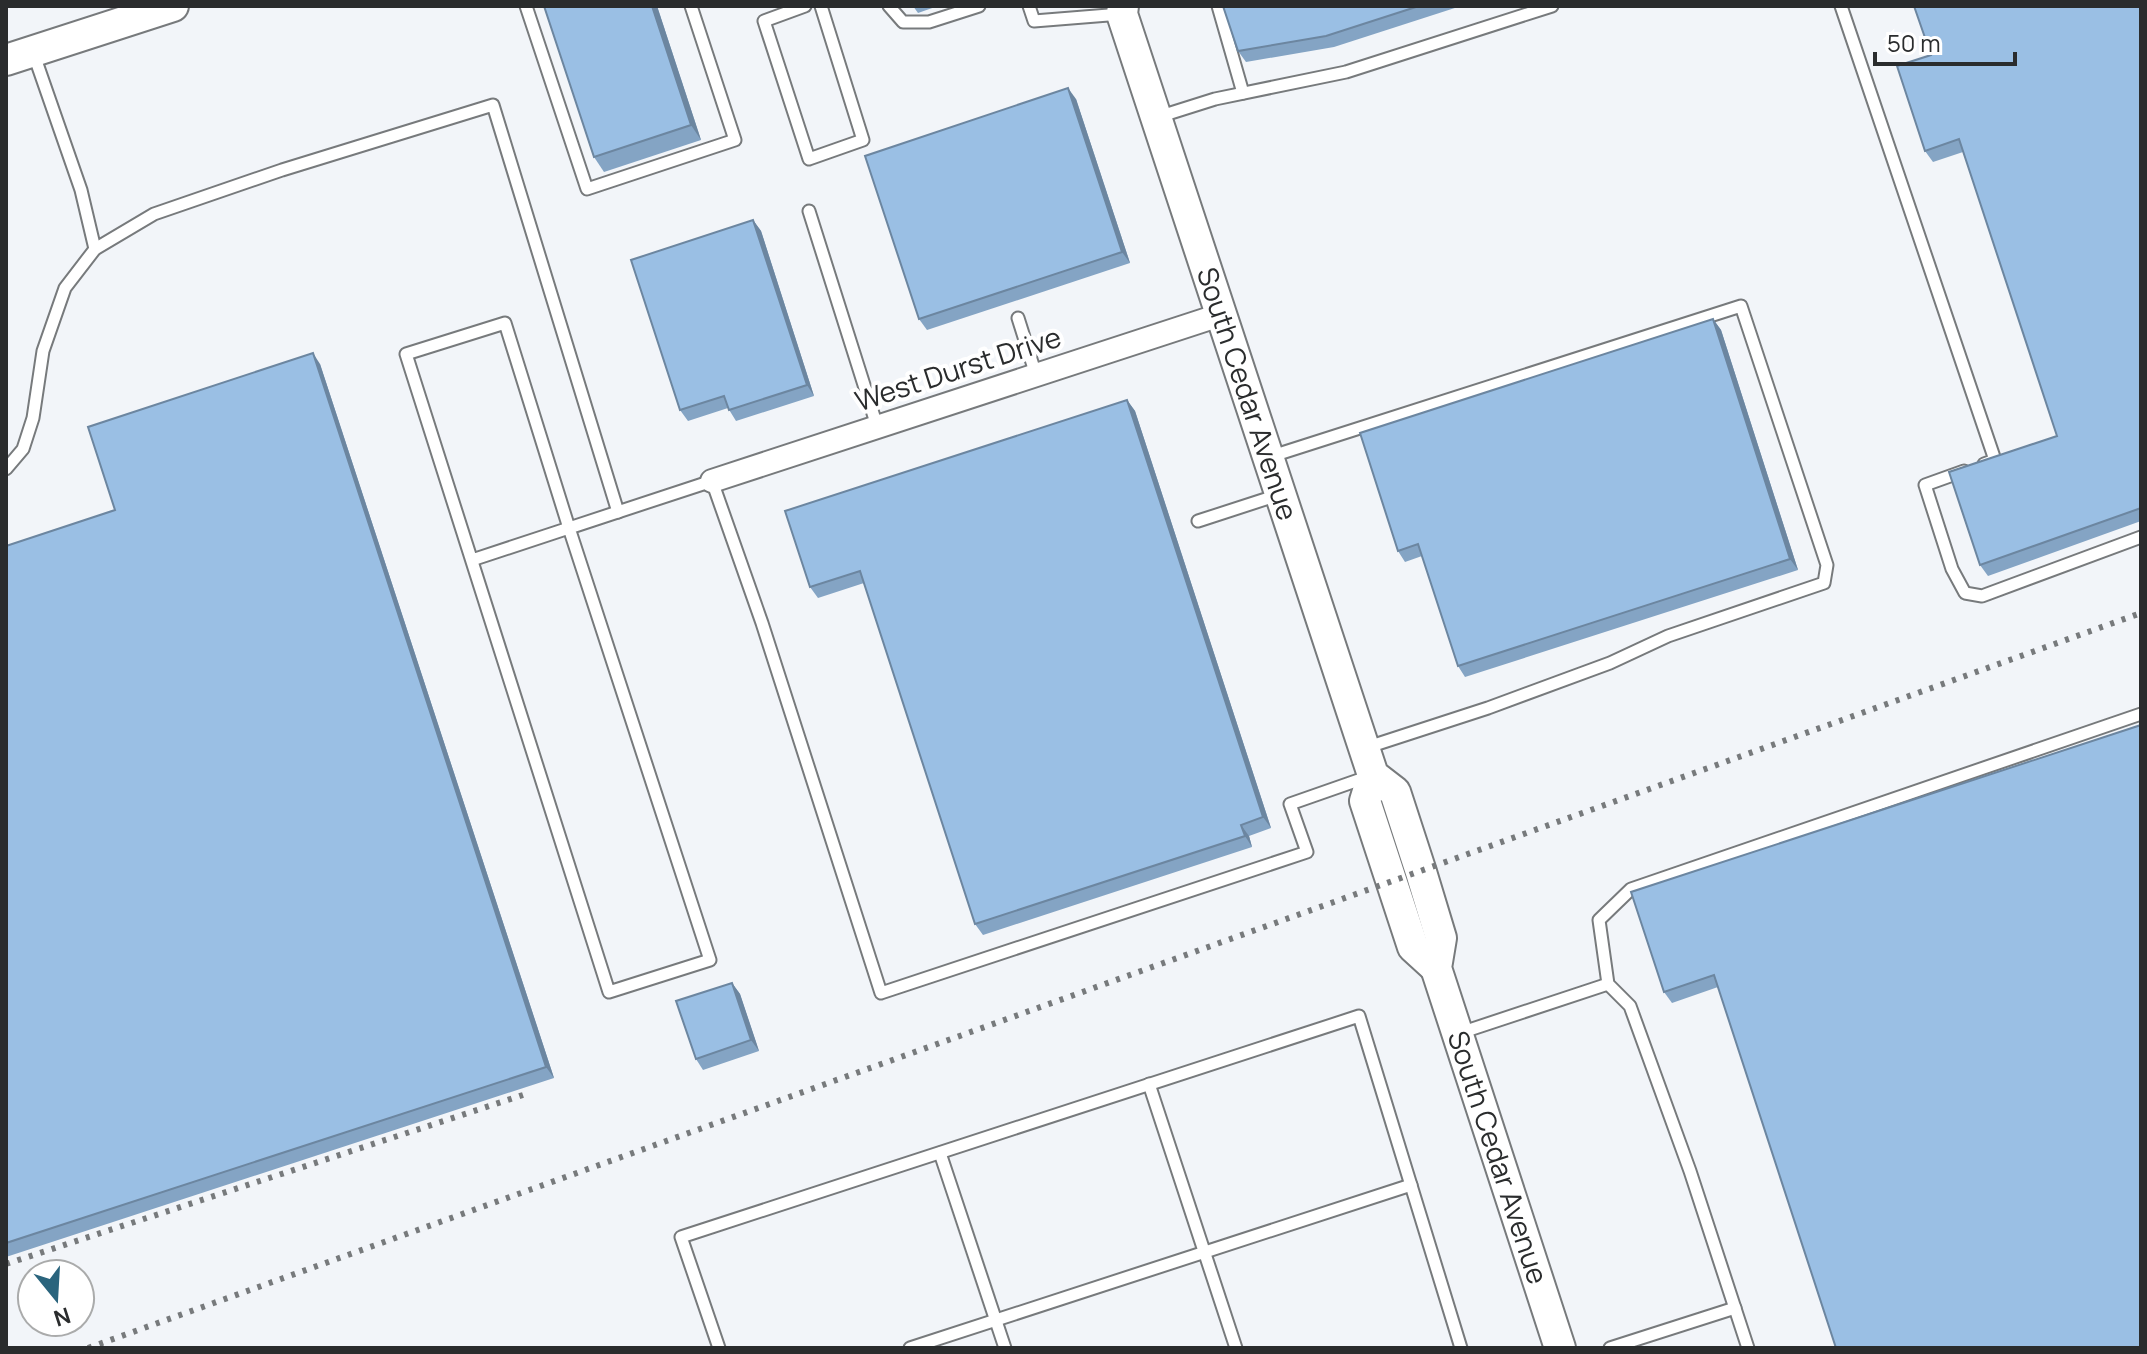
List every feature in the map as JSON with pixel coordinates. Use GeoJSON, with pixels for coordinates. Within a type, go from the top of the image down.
{"type":"FeatureCollection","features":[{"type":"Feature","properties":{"kind":"main road"},"geometry":{"type":"LineString","coordinates":[[19,56],[173,6]]}},
{"type":"Feature","properties":{"kind":"main road","name":"South Cedar Avenue"},"geometry":{"type":"LineString","coordinates":[[1119,9],[1223,314],[1369,762],[1365,801],[1413,947],[1436,968],[1560,1348]]}},
{"type":"Feature","properties":{"kind":"street","name":"West Durst Drive"},"geometry":{"type":"LineString","coordinates":[[712,481],[1223,314]]}},
{"type":"Feature","properties":{"kind":"lane"},"geometry":{"type":"LineString","coordinates":[[526,6],[587,189],[735,140],[691,6]]}},
{"type":"Feature","properties":{"kind":"lane"},"geometry":{"type":"LineString","coordinates":[[805,6],[764,21],[809,159],[863,140],[821,6]]}},
{"type":"Feature","properties":{"kind":"lane"},"geometry":{"type":"LineString","coordinates":[[889,6],[903,22],[929,22],[979,6]]}},
{"type":"Feature","properties":{"kind":"lane"},"geometry":{"type":"LineString","coordinates":[[1029,6],[1034,21],[1119,9]]}},
{"type":"Feature","properties":{"kind":"lane"},"geometry":{"type":"LineString","coordinates":[[1218,6],[1243,93]]}},
{"type":"Feature","properties":{"kind":"lane"},"geometry":{"type":"LineString","coordinates":[[1157,118],[1215,99],[1346,72],[1552,6]]}},
{"type":"Feature","properties":{"kind":"lane"},"geometry":{"type":"LineString","coordinates":[[1841,6],[1995,460],[1925,485],[1952,569],[1965,593],[1982,596],[2141,537]]}},
{"type":"Feature","properties":{"kind":"lane"},"geometry":{"type":"LineString","coordinates":[[19,56],[81,190],[95,249]]}},
{"type":"Feature","properties":{"kind":"lane"},"geometry":{"type":"LineString","coordinates":[[6,469],[23,449],[33,418],[43,351],[65,288],[95,249],[154,214],[282,170],[493,105],[618,512]]}},
{"type":"Feature","properties":{"kind":"lane"},"geometry":{"type":"LineString","coordinates":[[809,211],[877,426]]}},
{"type":"Feature","properties":{"kind":"lane"},"geometry":{"type":"LineString","coordinates":[[472,560],[712,481],[762,623],[881,993],[1307,852],[1290,804],[1369,762],[1488,708],[1610,663],[1668,636],[1824,583],[1827,565],[1741,306],[1269,457]]}},
{"type":"Feature","properties":{"kind":"lane"},"geometry":{"type":"LineString","coordinates":[[1018,318],[1036,375]]}},
{"type":"Feature","properties":{"kind":"lane"},"geometry":{"type":"LineString","coordinates":[[505,323],[569,528],[710,960],[609,992],[406,354],[505,323]]}},
{"type":"Feature","properties":{"kind":"lane"},"geometry":{"type":"LineString","coordinates":[[1198,521],[1281,494]]}},
{"type":"Feature","properties":{"kind":"lane"},"geometry":{"type":"LineString","coordinates":[[1748,1348],[1690,1171],[1630,1006],[1608,984],[1599,920],[1631,889],[2141,714]]}},
{"type":"Feature","properties":{"kind":"lane"},"geometry":{"type":"LineString","coordinates":[[1456,1034],[1608,984]]}},
{"type":"Feature","properties":{"kind":"lane"},"geometry":{"type":"LineString","coordinates":[[719,1348],[681,1237],[1359,1016],[1461,1348]]}},
{"type":"Feature","properties":{"kind":"lane"},"geometry":{"type":"LineString","coordinates":[[1149,1084],[1236,1348]]}},
{"type":"Feature","properties":{"kind":"lane"},"geometry":{"type":"LineString","coordinates":[[940,1153],[1005,1348]]}},
{"type":"Feature","properties":{"kind":"lane"},"geometry":{"type":"LineString","coordinates":[[910,1348],[1411,1185]]}},
{"type":"Feature","properties":{"kind":"lane"},"geometry":{"type":"LineString","coordinates":[[1610,1348],[1735,1308]]}},
{"type":"Feature","properties":{"kind":"building"},"geometry":{"type":"Polygon","coordinates":[[[544,6],[652,6],[691,125],[594,157],[544,6]]]}},
{"type":"Feature","properties":{"kind":"building"},"geometry":{"type":"Polygon","coordinates":[[[1223,6],[1419,6],[1326,36],[1238,51],[1223,6]]]}},
{"type":"Feature","properties":{"kind":"building"},"geometry":{"type":"Polygon","coordinates":[[[1914,6],[2141,6],[2141,508],[1980,565],[1949,472],[2057,436],[1959,139],[1925,151],[1897,66],[1931,55],[1914,6]]]}},
{"type":"Feature","properties":{"kind":"building"},"geometry":{"type":"Polygon","coordinates":[[[1068,88],[1122,252],[919,319],[865,156],[1068,88]]]}},
{"type":"Feature","properties":{"kind":"building"},"geometry":{"type":"Polygon","coordinates":[[[753,220],[807,385],[729,410],[724,396],[680,410],[631,260],[753,220]]]}},
{"type":"Feature","properties":{"kind":"building"},"geometry":{"type":"Polygon","coordinates":[[[1713,319],[1790,559],[1458,666],[1418,544],[1398,551],[1360,433],[1713,319]]]}},
{"type":"Feature","properties":{"kind":"building"},"geometry":{"type":"Polygon","coordinates":[[[313,353],[546,1067],[6,1243],[6,546],[115,510],[88,427],[313,353]]]}},
{"type":"Feature","properties":{"kind":"building"},"geometry":{"type":"Polygon","coordinates":[[[1127,400],[1263,817],[1241,825],[1245,836],[975,924],[860,571],[810,587],[785,511],[1127,400]]]}},
{"type":"Feature","properties":{"kind":"building"},"geometry":{"type":"Polygon","coordinates":[[[2141,725],[2141,1348],[1836,1348],[1714,975],[1664,992],[1631,892],[2141,725]]]}},
{"type":"Feature","properties":{"kind":"building"},"geometry":{"type":"Polygon","coordinates":[[[732,983],[751,1040],[696,1059],[676,1001],[732,983]]]}},
{"type":"Feature","properties":{"kind":"railway"},"geometry":{"type":"LineString","coordinates":[[88,1348],[2141,613]]}},
{"type":"Feature","properties":{"kind":"railway"},"geometry":{"type":"LineString","coordinates":[[6,1264],[523,1095]]}}]}
